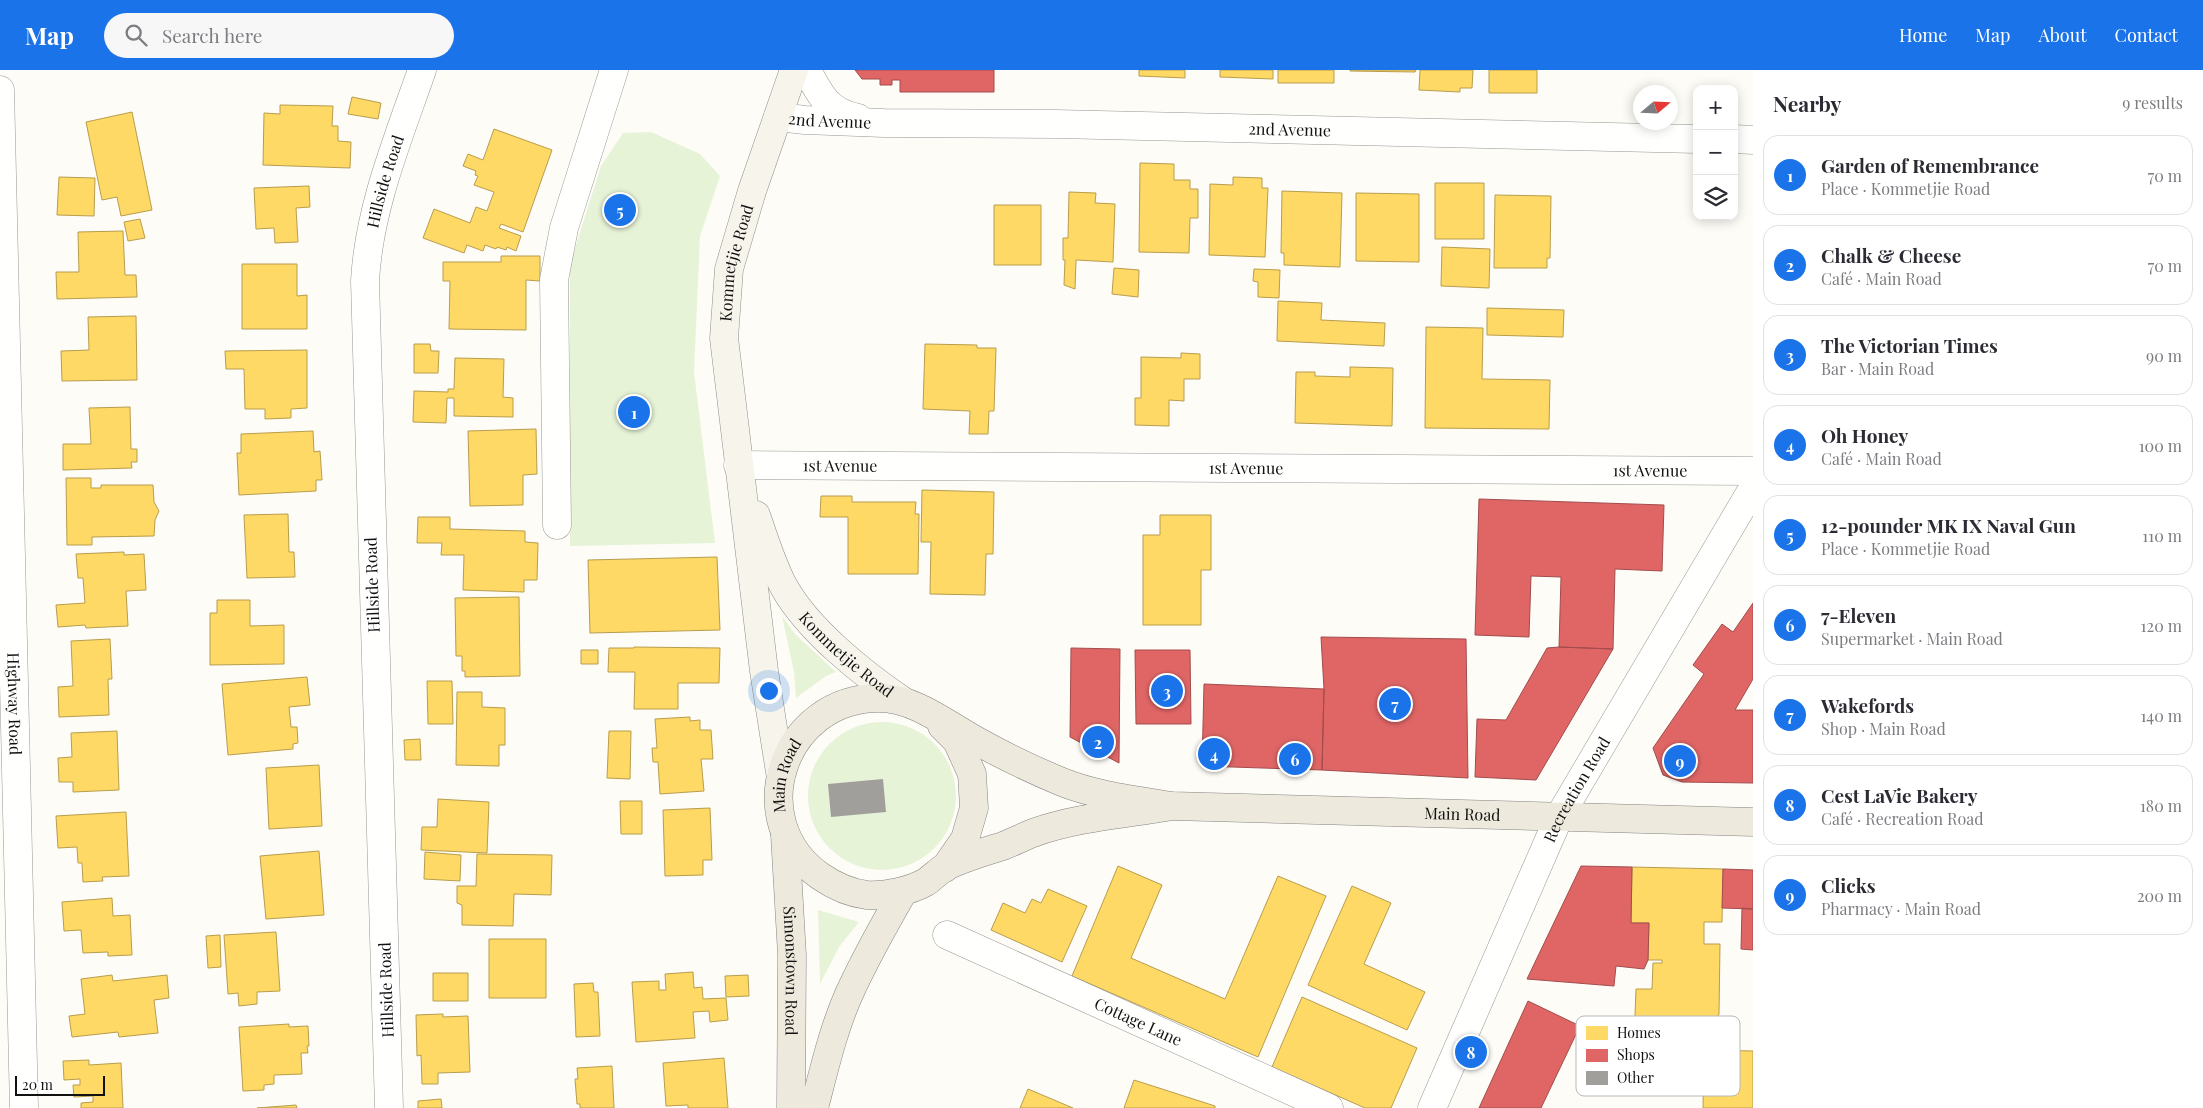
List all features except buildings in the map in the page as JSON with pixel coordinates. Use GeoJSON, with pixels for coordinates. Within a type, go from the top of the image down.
{"type":"FeatureCollection","features":[{"type":"Feature","properties":{"kind":"main road","name":"Kommetjie Road"},"geometry":{"type":"LineString","coordinates":[[780,772],[764,671],[724,338],[729,269],[752,191],[794,70]]}},
{"type":"Feature","properties":{"kind":"main road","name":"Kommetjie Road"},"geometry":{"type":"LineString","coordinates":[[738,464],[784,587],[807,619],[873,680],[903,702]]}},
{"type":"Feature","properties":{"kind":"main road","name":"Main Road"},"geometry":{"type":"LineString","coordinates":[[1172,806],[1056,826],[945,868],[926,882],[903,892],[867,895],[834,886],[806,866],[785,834],[778,802],[780,772],[797,737],[823,713],[858,700],[880,698],[919,707],[932,716],[996,750],[1064,783],[1111,796],[1172,806],[1753,822]]}},
{"type":"Feature","properties":{"kind":"main road","name":"Main Road"},"geometry":{"type":"LineString","coordinates":[[932,716],[957,740],[972,774],[974,808],[965,839],[945,868]]}},
{"type":"Feature","properties":{"kind":"main road","name":"Simonstown Road"},"geometry":{"type":"LineString","coordinates":[[785,834],[792,955],[791,1108]]}},
{"type":"Feature","properties":{"kind":"main road"},"geometry":{"type":"LineString","coordinates":[[814,1108],[834,1036],[849,995],[871,949],[903,892]]}},
{"type":"Feature","properties":{"kind":"street"},"geometry":{"type":"LineString","coordinates":[[0,82],[1,70]]}},
{"type":"Feature","properties":{"kind":"street","name":"Hillside Road"},"geometry":{"type":"LineString","coordinates":[[389,1108],[373,618],[365,281],[370,231],[394,150],[422,70]]}},
{"type":"Feature","properties":{"kind":"street"},"geometry":{"type":"LineString","coordinates":[[556,524],[554,280],[556,259],[614,70]]}},
{"type":"Feature","properties":{"kind":"street","name":"2nd Avenue"},"geometry":{"type":"LineString","coordinates":[[808,70],[826,103],[836,110],[852,116],[884,123]]}},
{"type":"Feature","properties":{"kind":"street","name":"Highway Road"},"geometry":{"type":"LineString","coordinates":[[0,90],[24,1108]]}},
{"type":"Feature","properties":{"kind":"street","name":"2nd Avenue"},"geometry":{"type":"LineString","coordinates":[[778,117],[804,120],[884,123],[1046,124],[1693,138]]}},
{"type":"Feature","properties":{"kind":"street"},"geometry":{"type":"LineString","coordinates":[[1738,139],[1753,140]]}},
{"type":"Feature","properties":{"kind":"street","name":"1st Avenue"},"geometry":{"type":"LineString","coordinates":[[738,464],[1753,471]]}},
{"type":"Feature","properties":{"kind":"street","name":"Recreation Road"},"geometry":{"type":"LineString","coordinates":[[1432,1108],[1559,817],[1753,488]]}},
{"type":"Feature","properties":{"kind":"street","name":"Cottage Lane"},"geometry":{"type":"LineString","coordinates":[[947,935],[1329,1108]]}},
{"type":"Feature","properties":{"kind":"green space"},"geometry":{"type":"Polygon","coordinates":[[[651,132],[700,154],[720,176],[700,236],[694,372],[715,543],[570,546],[570,264],[601,166],[623,133],[651,132]]]}},
{"type":"Feature","properties":{"kind":"green space"},"geometry":{"type":"Polygon","coordinates":[[[782,616],[795,634],[836,672],[826,676],[796,698],[794,672],[782,616]]]}},
{"type":"Feature","properties":{"kind":"green space"},"geometry":{"type":"Polygon","coordinates":[[[882,722],[897,723],[910,727],[935,743],[951,768],[955,781],[955,811],[951,824],[935,849],[910,865],[897,869],[882,870],[867,869],[854,865],[829,849],[813,824],[809,811],[808,796],[809,781],[813,768],[829,743],[854,727],[867,723],[882,722]]]}},
{"type":"Feature","properties":{"kind":"green space"},"geometry":{"type":"Polygon","coordinates":[[[818,910],[859,922],[839,947],[820,984],[818,910]]]}},
{"type":"Feature","properties":{"kind":"place","name":"12-pounder MK IX Naval Gun"},"geometry":{"type":"Point","coordinates":[620,210]}},
{"type":"Feature","properties":{"kind":"place","name":"Garden of Remembrance"},"geometry":{"type":"Point","coordinates":[634,412]}},
{"type":"Feature","properties":{"kind":"place","name":"The Victorian Times"},"geometry":{"type":"Point","coordinates":[1167,691]}},
{"type":"Feature","properties":{"kind":"place","name":"Wakefords"},"geometry":{"type":"Point","coordinates":[1395,704]}},
{"type":"Feature","properties":{"kind":"place","name":"Chalk & Cheese"},"geometry":{"type":"Point","coordinates":[1098,742]}},
{"type":"Feature","properties":{"kind":"place","name":"Oh Honey"},"geometry":{"type":"Point","coordinates":[1214,754]}},
{"type":"Feature","properties":{"kind":"place","name":"7-Eleven"},"geometry":{"type":"Point","coordinates":[1295,759]}},
{"type":"Feature","properties":{"kind":"place","name":"Clicks"},"geometry":{"type":"Point","coordinates":[1680,761]}},
{"type":"Feature","properties":{"kind":"place","name":"Cest LaVie Bakery"},"geometry":{"type":"Point","coordinates":[1471,1052]}}]}
